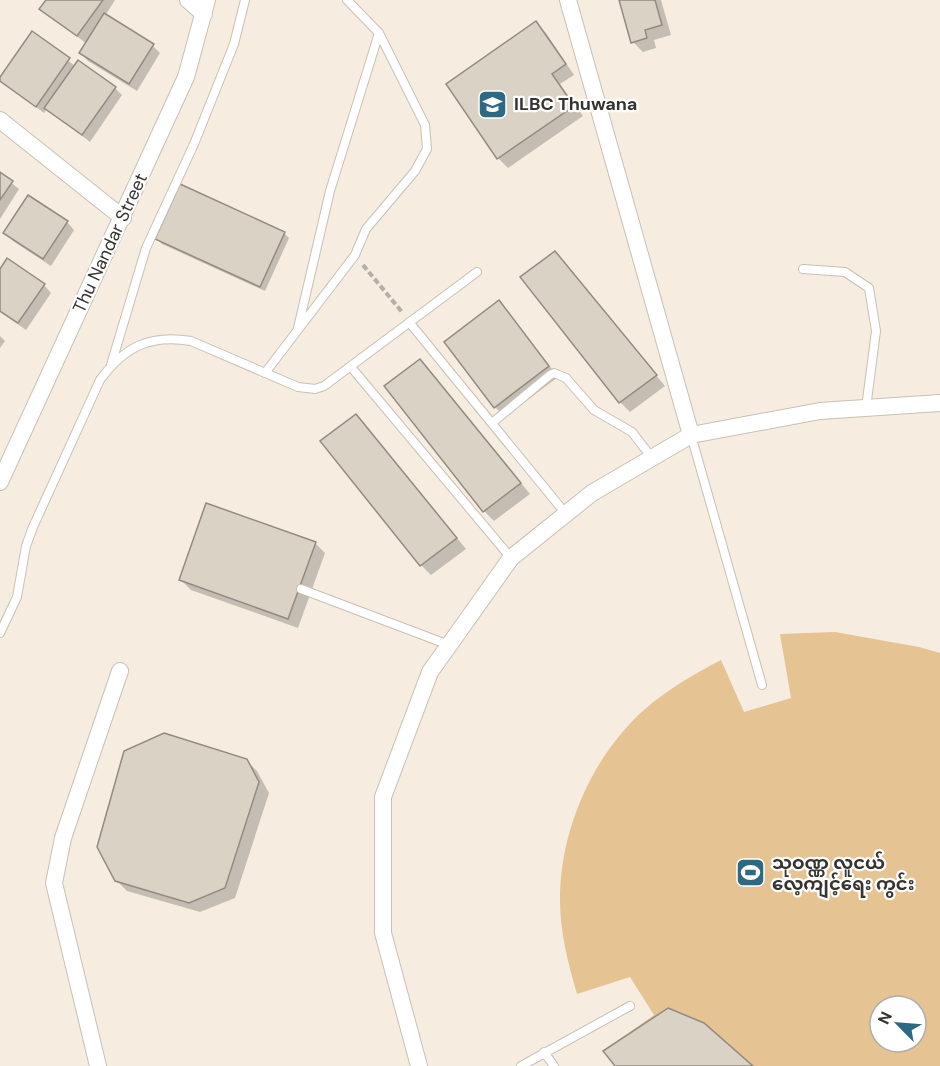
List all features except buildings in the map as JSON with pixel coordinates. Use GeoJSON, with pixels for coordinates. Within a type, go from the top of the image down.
{"type":"FeatureCollection","features":[{"type":"Feature","properties":{"kind":"street"},"geometry":{"type":"LineString","coordinates":[[188,0],[206,7]]}},
{"type":"Feature","properties":{"kind":"street"},"geometry":{"type":"LineString","coordinates":[[568,0],[691,435]]}},
{"type":"Feature","properties":{"kind":"street","name":"Thu Nandar Street"},"geometry":{"type":"LineString","coordinates":[[0,482],[186,77],[206,7]]}},
{"type":"Feature","properties":{"kind":"street"},"geometry":{"type":"LineString","coordinates":[[0,120],[123,218]]}},
{"type":"Feature","properties":{"kind":"street"},"geometry":{"type":"LineString","coordinates":[[419,1066],[383,933],[383,797],[430,672],[511,558],[592,493],[691,435],[820,411],[940,403]]}},
{"type":"Feature","properties":{"kind":"street"},"geometry":{"type":"LineString","coordinates":[[98,1066],[54,883],[63,838],[120,671]]}},
{"type":"Feature","properties":{"kind":"lane"},"geometry":{"type":"LineString","coordinates":[[110,366],[146,248],[194,144],[234,44],[245,0]]}},
{"type":"Feature","properties":{"kind":"lane"},"geometry":{"type":"LineString","coordinates":[[265,373],[355,255],[366,229],[416,171],[427,149],[425,125],[379,33],[350,1]]}},
{"type":"Feature","properties":{"kind":"lane"},"geometry":{"type":"LineString","coordinates":[[297,332],[330,190],[379,33]]}},
{"type":"Feature","properties":{"kind":"lane"},"geometry":{"type":"LineString","coordinates":[[803,269],[845,272],[869,288],[876,331],[866,408]]}},
{"type":"Feature","properties":{"kind":"lane"},"geometry":{"type":"LineString","coordinates":[[0,633],[18,597],[26,546],[33,527],[100,380],[110,366],[125,353],[145,342],[176,338],[206,346],[298,387],[315,389],[324,386],[351,367],[477,272]]}},
{"type":"Feature","properties":{"kind":"lane"},"geometry":{"type":"LineString","coordinates":[[409,322],[566,514]]}},
{"type":"Feature","properties":{"kind":"lane"},"geometry":{"type":"LineString","coordinates":[[351,367],[511,558]]}},
{"type":"Feature","properties":{"kind":"lane"},"geometry":{"type":"LineString","coordinates":[[492,423],[554,373],[566,378],[594,410],[610,417],[632,432],[652,458]]}},
{"type":"Feature","properties":{"kind":"lane"},"geometry":{"type":"LineString","coordinates":[[691,435],[762,685]]}},
{"type":"Feature","properties":{"kind":"lane"},"geometry":{"type":"LineString","coordinates":[[301,590],[449,645]]}},
{"type":"Feature","properties":{"kind":"lane"},"geometry":{"type":"LineString","coordinates":[[521,1066],[630,1006]]}},
{"type":"Feature","properties":{"kind":"lane"},"geometry":{"type":"LineString","coordinates":[[544,1052],[554,1066]]}},
{"type":"Feature","properties":{"kind":"path"},"geometry":{"type":"LineString","coordinates":[[355,255],[409,322]]}},
{"type":"Feature","properties":{"kind":"shaded area","name":"သုဝဏ္ဏ လူငယ် လေ့ကျင့်ရေး ကွင်း"},"geometry":{"type":"Polygon","coordinates":[[[835,632],[940,653],[940,1066],[615,1066],[603,1051],[654,1015],[630,977],[577,994],[565,947],[560,900],[561,874],[566,847],[583,796],[609,749],[645,709],[672,688],[721,660],[744,712],[791,698],[780,634],[835,632]]]}},
{"type":"Feature","properties":{"kind":"place","name":"ILBC Thuwana"},"geometry":{"type":"Point","coordinates":[493,104]}},
{"type":"Feature","properties":{"kind":"place","name":"သုဝဏ္ဏ လူငယ် လေ့ကျင့်ရေး ကွင်း"},"geometry":{"type":"Point","coordinates":[751,873]}}]}
